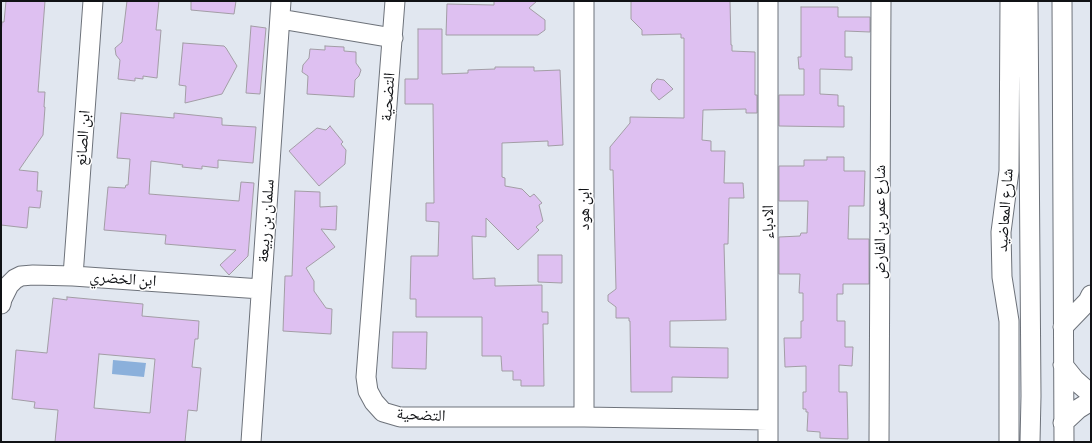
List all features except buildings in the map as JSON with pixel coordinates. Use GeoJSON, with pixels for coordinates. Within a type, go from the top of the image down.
{"type":"FeatureCollection","features":[{"type":"Feature","properties":{"kind":"street","name":"ابن الصانع"},"geometry":{"type":"LineString","coordinates":[[73,276],[93,1]]}},
{"type":"Feature","properties":{"kind":"street","name":"التضحية"},"geometry":{"type":"LineString","coordinates":[[395,1],[366,377],[368,391],[374,402],[383,412],[400,417],[584,417],[768,420]]}},
{"type":"Feature","properties":{"kind":"street","name":"ابن هود"},"geometry":{"type":"LineString","coordinates":[[584,1],[584,417]]}},
{"type":"Feature","properties":{"kind":"street","name":"الادباء"},"geometry":{"type":"LineString","coordinates":[[768,1],[768,442]]}},
{"type":"Feature","properties":{"kind":"street","name":"شارع عمر بن الفارض"},"geometry":{"type":"LineString","coordinates":[[879,442],[881,1]]}},
{"type":"Feature","properties":{"kind":"street","name":"شارع المعاضيد"},"geometry":{"type":"LineString","coordinates":[[1009,442],[1009,321],[1002,278],[1001,232],[1009,171],[1010,1]]}},
{"type":"Feature","properties":{"kind":"street","name":"شارع المعاضيد"},"geometry":{"type":"LineString","coordinates":[[1028,1],[1031,396],[1030,442]]}},
{"type":"Feature","properties":{"kind":"street"},"geometry":{"type":"LineString","coordinates":[[1062,1],[1064,442]]}},
{"type":"Feature","properties":{"kind":"street"},"geometry":{"type":"LineString","coordinates":[[281,10],[393,38]]}},
{"type":"Feature","properties":{"kind":"street","name":"سلمان بن ربيعة"},"geometry":{"type":"LineString","coordinates":[[251,442],[281,10]]}},
{"type":"Feature","properties":{"kind":"street","name":"ابن الخضري"},"geometry":{"type":"LineString","coordinates":[[1,304],[9,285],[15,279],[21,276],[34,275],[73,276],[261,289]]}},
{"type":"Feature","properties":{"kind":"street"},"geometry":{"type":"LineString","coordinates":[[1063,327],[1088,301],[1091,295]]}},
{"type":"Feature","properties":{"kind":"street"},"geometry":{"type":"LineString","coordinates":[[1063,365],[1075,380],[1091,394]]}},
{"type":"Feature","properties":{"kind":"street"},"geometry":{"type":"LineString","coordinates":[[1063,423],[1078,409],[1091,401]]}},
{"type":"Feature","properties":{"kind":"water"},"geometry":{"type":"Polygon","coordinates":[[[113,360],[146,363],[144,377],[112,374],[113,360]]]}}]}
